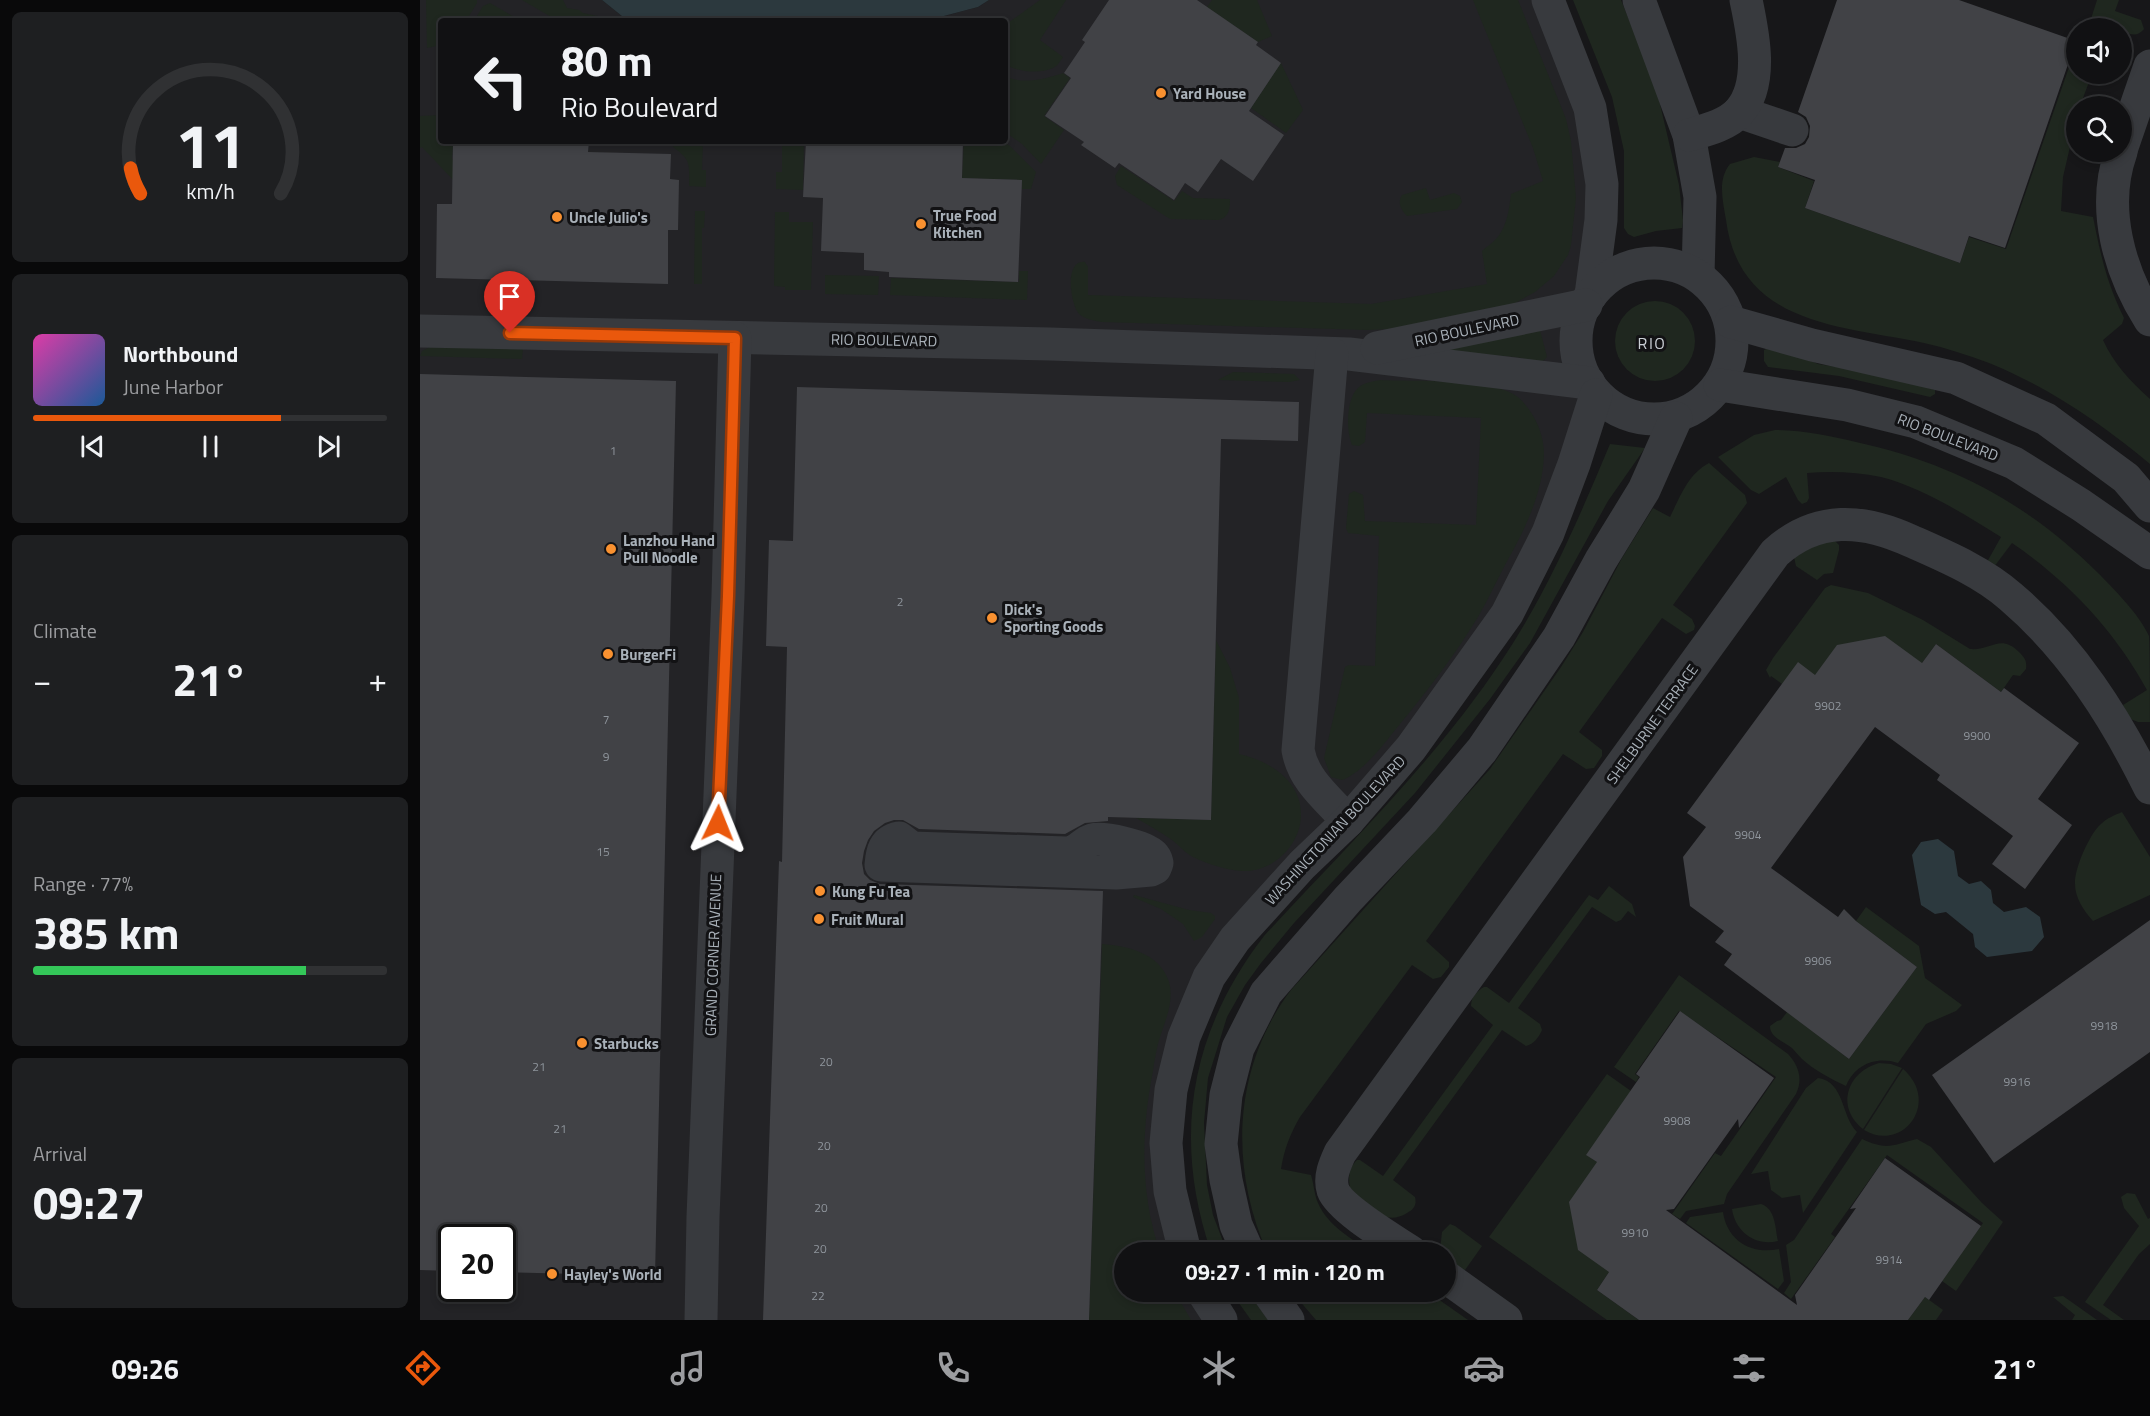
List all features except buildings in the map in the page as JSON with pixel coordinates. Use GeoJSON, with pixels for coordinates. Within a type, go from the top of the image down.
{"type":"FeatureCollection","features":[{"type":"Feature","properties":{"kind":"street"},"geometry":{"type":"LineString","coordinates":[[1548,0],[1590,108],[1602,184],[1601,220],[1588,300]]}},
{"type":"Feature","properties":{"kind":"street"},"geometry":{"type":"LineString","coordinates":[[1639,0],[1689,135],[1700,197],[1698,275]]}},
{"type":"Feature","properties":{"kind":"street"},"geometry":{"type":"LineString","coordinates":[[1689,135],[1725,122],[1739,112],[1748,97],[1755,58],[1746,0]]}},
{"type":"Feature","properties":{"kind":"street"},"geometry":{"type":"LineString","coordinates":[[2132,119],[2150,66]]}},
{"type":"Feature","properties":{"kind":"street"},"geometry":{"type":"LineString","coordinates":[[1739,112],[1792,130]]}},
{"type":"Feature","properties":{"kind":"street"},"geometry":{"type":"LineString","coordinates":[[2117,162],[2113,193],[2114,224],[2120,254],[2129,282],[2150,320]]}},
{"type":"Feature","properties":{"kind":"street"},"geometry":{"type":"LineString","coordinates":[[1666,263],[1698,275],[1724,304],[1731,322],[1733,344],[1730,365],[1720,385],[1701,405],[1676,418],[1654,420],[1633,417],[1612,408],[1592,388],[1582,372],[1576,345],[1579,319],[1588,300],[1602,282],[1616,272],[1632,266],[1666,263]]}},
{"type":"Feature","properties":{"kind":"street","name":"RIO BOULEVARD"},"geometry":{"type":"LineString","coordinates":[[1340,354],[1588,300]]}},
{"type":"Feature","properties":{"kind":"street"},"geometry":{"type":"LineString","coordinates":[[1731,322],[1812,345],[1956,378],[2046,419],[2126,478],[2150,506]]}},
{"type":"Feature","properties":{"kind":"street","name":"RIO BOULEVARD"},"geometry":{"type":"LineString","coordinates":[[420,331],[1050,344],[1340,354],[1592,388]]}},
{"type":"Feature","properties":{"kind":"street","name":"GRAND CORNER AVENUE"},"geometry":{"type":"LineString","coordinates":[[701,1320],[703,1217],[728,596],[735,338]]}},
{"type":"Feature","properties":{"kind":"street"},"geometry":{"type":"LineString","coordinates":[[1340,354],[1298,750],[1306,775],[1348,821]]}},
{"type":"Feature","properties":{"kind":"street","name":"RIO BOULEVARD"},"geometry":{"type":"LineString","coordinates":[[1720,385],[1847,405],[1916,422],[2014,463],[2082,504],[2150,553]]}},
{"type":"Feature","properties":{"kind":"street","name":"WASHINGTONIAN BOULEVARD"},"geometry":{"type":"LineString","coordinates":[[1183,1242],[1170,1191],[1166,1143],[1171,1090],[1184,1038],[1209,976],[1235,939],[1302,865],[1348,821],[1411,748],[1507,614],[1548,533],[1574,464],[1592,388]]}},
{"type":"Feature","properties":{"kind":"street"},"geometry":{"type":"LineString","coordinates":[[1244,1242],[1236,1225],[1221,1143],[1226,1095],[1238,1048],[1266,993],[1348,899],[1422,821],[1482,750],[1558,638],[1601,560],[1644,490],[1676,418]]}},
{"type":"Feature","properties":{"kind":"street","name":"SHELBURNE TERRACE"},"geometry":{"type":"LineString","coordinates":[[1397,1242],[1346,1206],[1333,1190],[1332,1169],[1340,1153],[1775,553],[1789,540],[1814,530],[1839,524],[1863,524],[1899,536],[1972,571],[2010,595],[2043,627],[2106,708],[2141,748],[2150,788]]}},
{"type":"Feature","properties":{"kind":"street"},"geometry":{"type":"LineString","coordinates":[[899,838],[912,848],[1066,853],[1076,852],[1085,843],[1094,840],[1138,847],[1151,853],[1157,863],[1151,870],[1104,873],[881,865],[881,857],[887,843],[899,838]]}},
{"type":"Feature","properties":{"kind":"street"},"geometry":{"type":"LineString","coordinates":[[1456,1284],[1506,1320]]}},
{"type":"Feature","properties":{"kind":"street"},"geometry":{"type":"LineString","coordinates":[[1209,1302],[1221,1320]]}},
{"type":"Feature","properties":{"kind":"street"},"geometry":{"type":"LineString","coordinates":[[1275,1302],[1288,1320]]}},
{"type":"Feature","properties":{"kind":"shaded area"},"geometry":{"type":"Polygon","coordinates":[[[420,0],[602,0],[624,18],[438,18],[438,144],[1008,144],[1008,18],[936,18],[978,7],[989,0],[1544,0],[1598,193],[1573,319],[1573,353],[1581,379],[1592,394],[1496,621],[1340,822],[1178,1045],[1181,1242],[1114,1242],[1114,1302],[1206,1302],[1218,1320],[420,1320],[420,0]]]}},
{"type":"Feature","properties":{"kind":"shaded area"},"geometry":{"type":"Polygon","coordinates":[[[426,0],[477,0],[468,18],[438,18],[438,46],[427,48],[426,0]]]}},
{"type":"Feature","properties":{"kind":"shaded area"},"geometry":{"type":"Polygon","coordinates":[[[522,0],[563,0],[567,8],[607,18],[553,18],[522,0]]]}},
{"type":"Feature","properties":{"kind":"shaded area"},"geometry":{"type":"Polygon","coordinates":[[[602,0],[989,0],[978,7],[936,18],[624,18],[602,0]]]}},
{"type":"Feature","properties":{"kind":"shaded area"},"geometry":{"type":"Polygon","coordinates":[[[1040,0],[1066,0],[1040,40],[1063,57],[1059,63],[1055,67],[1042,71],[1022,70],[1008,66],[1008,23],[1040,0]]]}},
{"type":"Feature","properties":{"kind":"shaded area"},"geometry":{"type":"Polygon","coordinates":[[[1212,0],[1257,0],[1272,36],[1258,42],[1207,7],[1212,0]]]}},
{"type":"Feature","properties":{"kind":"shaded area"},"geometry":{"type":"Polygon","coordinates":[[[1473,0],[1518,0],[1566,119],[1571,141],[1576,198],[1571,245],[1568,255],[1554,276],[1535,292],[1508,307],[1389,329],[1102,322],[1079,314],[1071,292],[1072,274],[1078,263],[1085,262],[1088,267],[1088,295],[1371,304],[1487,284],[1482,251],[1502,231],[1507,219],[1511,194],[1543,181],[1533,148],[1473,0]]]}},
{"type":"Feature","properties":{"kind":"shaded area"},"geometry":{"type":"Polygon","coordinates":[[[1573,0],[1621,0],[1655,83],[1679,185],[1682,228],[1656,231],[1634,237],[1624,228],[1624,151],[1612,97],[1573,0]]]}},
{"type":"Feature","properties":{"kind":"shaded area"},"geometry":{"type":"Polygon","coordinates":[[[2097,0],[2119,0],[2115,11],[2141,20],[2144,29],[2139,34],[2132,34],[2132,18],[2091,18],[2097,0]]]}},
{"type":"Feature","properties":{"kind":"shaded area"},"geometry":{"type":"Polygon","coordinates":[[[490,3],[516,18],[476,18],[483,6],[490,3]]]}},
{"type":"Feature","properties":{"kind":"shaded area"},"geometry":{"type":"Polygon","coordinates":[[[1281,63],[1303,110],[1286,133],[1251,108],[1281,63]]]}},
{"type":"Feature","properties":{"kind":"shaded area"},"geometry":{"type":"Polygon","coordinates":[[[1063,73],[1070,78],[1044,116],[1064,130],[1041,164],[1022,144],[1008,134],[1008,77],[1026,81],[1063,73]]]}},
{"type":"Feature","properties":{"kind":"shaded area"},"geometry":{"type":"Polygon","coordinates":[[[2066,76],[2066,84],[2088,84],[2084,96],[2066,96],[2066,162],[2061,211],[2093,217],[2105,268],[2124,318],[2122,324],[2103,340],[2123,372],[2150,399],[2150,464],[2073,407],[2032,383],[1989,363],[1932,345],[1829,325],[1800,315],[1773,301],[1751,282],[1735,255],[1726,220],[1722,191],[1723,177],[1730,164],[1754,157],[1780,162],[1778,167],[1814,181],[1805,208],[1960,263],[1969,237],[2006,249],[2066,76]]]}},
{"type":"Feature","properties":{"kind":"shaded area"},"geometry":{"type":"Polygon","coordinates":[[[438,115],[438,144],[453,146],[452,159],[456,160],[455,182],[422,147],[420,148],[420,116],[438,115]]]}},
{"type":"Feature","properties":{"kind":"shaded area"},"geometry":{"type":"Polygon","coordinates":[[[670,144],[703,144],[702,170],[706,170],[706,187],[689,186],[688,163],[670,144]]]}},
{"type":"Feature","properties":{"kind":"shaded area"},"geometry":{"type":"Polygon","coordinates":[[[782,144],[804,144],[803,190],[776,189],[776,172],[782,172],[782,144]]]}},
{"type":"Feature","properties":{"kind":"shaded area"},"geometry":{"type":"Polygon","coordinates":[[[964,144],[1006,144],[1036,172],[1031,189],[1022,189],[1022,180],[962,178],[964,144]]]}},
{"type":"Feature","properties":{"kind":"shaded area"},"geometry":{"type":"Polygon","coordinates":[[[1121,166],[1174,201],[1182,191],[1193,198],[1230,199],[1228,212],[1225,217],[1218,220],[1170,219],[1117,185],[1115,176],[1121,166]]]}},
{"type":"Feature","properties":{"kind":"shaded area"},"geometry":{"type":"Polygon","coordinates":[[[1426,188],[1430,200],[1454,193],[1460,196],[1462,202],[1457,209],[1407,216],[1400,206],[1402,195],[1426,188]]]}},
{"type":"Feature","properties":{"kind":"shaded area"},"geometry":{"type":"Polygon","coordinates":[[[695,211],[705,211],[704,228],[702,228],[702,284],[694,284],[695,211]]]}},
{"type":"Feature","properties":{"kind":"shaded area"},"geometry":{"type":"Polygon","coordinates":[[[775,212],[789,212],[789,222],[813,222],[811,290],[785,290],[785,287],[774,286],[775,212]]]}},
{"type":"Feature","properties":{"kind":"shaded area"},"geometry":{"type":"Polygon","coordinates":[[[1019,271],[1028,271],[1027,300],[890,295],[891,278],[1019,282],[1019,271]]]}},
{"type":"Feature","properties":{"kind":"shaded area"},"geometry":{"type":"Polygon","coordinates":[[[825,275],[879,276],[878,295],[825,294],[825,275]]]}},
{"type":"Feature","properties":{"kind":"shaded area"},"geometry":{"type":"Polygon","coordinates":[[[1655,301],[1670,304],[1683,313],[1692,326],[1695,341],[1692,356],[1683,369],[1670,378],[1655,381],[1640,378],[1627,369],[1618,356],[1615,341],[1618,326],[1627,313],[1640,304],[1655,301]]]}},
{"type":"Feature","properties":{"kind":"shaded area"},"geometry":{"type":"Polygon","coordinates":[[[1540,330],[1547,357],[1542,362],[1515,357],[1408,348],[1540,330]]]}},
{"type":"Feature","properties":{"kind":"shaded area"},"geometry":{"type":"Polygon","coordinates":[[[1775,345],[1818,364],[1881,374],[1935,390],[1935,394],[1930,397],[1839,376],[1768,367],[1764,361],[1764,350],[1775,345]]]}},
{"type":"Feature","properties":{"kind":"shaded area"},"geometry":{"type":"Polygon","coordinates":[[[430,347],[523,348],[522,359],[420,356],[422,351],[430,347]]]}},
{"type":"Feature","properties":{"kind":"shaded area"},"geometry":{"type":"Polygon","coordinates":[[[1233,372],[1294,374],[1300,380],[1289,382],[1218,380],[1233,372]]]}},
{"type":"Feature","properties":{"kind":"shaded area"},"geometry":{"type":"Polygon","coordinates":[[[1381,380],[1453,382],[1508,391],[1519,398],[1534,416],[1544,446],[1543,469],[1536,498],[1525,525],[1485,604],[1451,659],[1381,748],[1366,764],[1342,780],[1331,777],[1324,758],[1345,667],[1349,665],[1375,666],[1379,536],[1348,533],[1346,528],[1349,494],[1354,491],[1363,495],[1365,521],[1476,525],[1481,418],[1367,413],[1365,442],[1359,446],[1352,445],[1348,415],[1354,393],[1363,385],[1381,380]]]}},
{"type":"Feature","properties":{"kind":"shaded area"},"geometry":{"type":"Polygon","coordinates":[[[1775,430],[1806,432],[1836,438],[1924,461],[1956,474],[2015,506],[2070,547],[2126,602],[2149,636],[2150,722],[2138,722],[2128,718],[2123,705],[2147,690],[2120,647],[2071,591],[2012,543],[1994,567],[1987,562],[2001,537],[1958,511],[1912,488],[1881,477],[1863,474],[1807,473],[1809,498],[1802,504],[1786,477],[1759,494],[1751,490],[1718,457],[1754,435],[1775,430]]]}},
{"type":"Feature","properties":{"kind":"shaded area"},"geometry":{"type":"Polygon","coordinates":[[[1610,444],[1645,448],[1608,501],[1530,643],[1490,699],[1415,793],[1294,923],[1245,985],[1227,1017],[1208,1078],[1204,1123],[1207,1185],[1213,1215],[1223,1242],[1208,1242],[1199,1210],[1192,1168],[1191,1127],[1195,1087],[1204,1048],[1219,1010],[1239,972],[1264,936],[1419,768],[1476,697],[1534,608],[1574,527],[1610,444]]]}},
{"type":"Feature","properties":{"kind":"shaded area"},"geometry":{"type":"Polygon","coordinates":[[[1709,463],[1745,495],[1747,503],[1673,605],[1692,619],[1694,630],[1686,634],[1662,618],[1579,732],[1602,750],[1602,756],[1594,768],[1586,769],[1563,754],[1426,941],[1449,962],[1449,967],[1441,977],[1433,979],[1412,965],[1300,1117],[1290,1136],[1281,1169],[1311,1175],[1322,1211],[1341,1231],[1357,1242],[1263,1242],[1247,1186],[1243,1152],[1243,1118],[1248,1084],[1257,1051],[1272,1020],[1291,990],[1490,769],[1583,632],[1622,558],[1653,508],[1670,517],[1690,480],[1709,463]]]}},
{"type":"Feature","properties":{"kind":"shaded area"},"geometry":{"type":"Polygon","coordinates":[[[1834,540],[1839,545],[1839,550],[1833,573],[1824,574],[1817,580],[1796,566],[1794,557],[1799,549],[1834,540]]]}},
{"type":"Feature","properties":{"kind":"shaded area"},"geometry":{"type":"Polygon","coordinates":[[[1831,585],[1868,593],[1923,620],[1970,649],[2001,643],[2012,646],[2023,656],[2026,669],[2020,676],[2013,675],[2001,692],[1936,644],[1922,663],[1815,675],[1782,684],[1771,676],[1770,678],[1766,670],[1773,658],[1825,588],[1831,585]]]}},
{"type":"Feature","properties":{"kind":"shaded area"},"geometry":{"type":"Polygon","coordinates":[[[1216,640],[1230,668],[1239,698],[1239,754],[1271,766],[1280,773],[1295,790],[1301,813],[1297,835],[1291,846],[1275,862],[1253,870],[1230,869],[1199,860],[1168,837],[1136,818],[1211,820],[1216,640]]]}},
{"type":"Feature","properties":{"kind":"shaded area"},"geometry":{"type":"Polygon","coordinates":[[[2122,812],[2150,857],[2150,895],[2093,921],[2078,899],[2075,877],[2088,843],[2097,829],[2106,820],[2122,812]]]}},
{"type":"Feature","properties":{"kind":"shaded area"},"geometry":{"type":"Polygon","coordinates":[[[1938,839],[1954,851],[1958,876],[1969,884],[1981,881],[1991,890],[1993,903],[2004,912],[2026,907],[2040,917],[2044,937],[2032,951],[1987,957],[1975,947],[1973,934],[1946,912],[1935,914],[1921,905],[1912,855],[1921,842],[1938,839]]]}},
{"type":"Feature","properties":{"kind":"shaded area"},"geometry":{"type":"Polygon","coordinates":[[[1609,886],[1632,904],[1636,917],[1628,911],[1621,920],[1616,922],[1592,907],[1518,1008],[1540,1024],[1542,1030],[1538,1038],[1526,1046],[1502,1030],[1393,1180],[1415,1197],[1414,1206],[1398,1217],[1390,1218],[1369,1207],[1350,1188],[1352,1166],[1360,1160],[1383,1176],[1493,1025],[1471,1006],[1475,995],[1487,987],[1509,1003],[1589,895],[1598,900],[1609,886]]]}},
{"type":"Feature","properties":{"kind":"shaded area"},"geometry":{"type":"Polygon","coordinates":[[[1134,895],[1189,910],[1211,913],[1215,919],[1202,937],[1194,941],[1183,924],[1161,909],[1133,897],[1134,895]]]}},
{"type":"Feature","properties":{"kind":"shaded area"},"geometry":{"type":"Polygon","coordinates":[[[1866,907],[1919,946],[1925,978],[1962,1005],[1956,1011],[1926,1024],[1898,1063],[1875,1061],[1861,1067],[1850,1078],[1846,1086],[1807,1063],[1792,1048],[1772,1034],[1770,1026],[1781,1020],[1787,1012],[1849,1059],[1917,967],[1856,921],[1866,907]]]}},
{"type":"Feature","properties":{"kind":"shaded area"},"geometry":{"type":"Polygon","coordinates":[[[1102,944],[1132,949],[1151,958],[1165,972],[1171,998],[1154,1061],[1146,1117],[1146,1186],[1157,1242],[1114,1242],[1114,1302],[1181,1302],[1191,1320],[1089,1320],[1102,944]]]}},
{"type":"Feature","properties":{"kind":"shaded area"},"geometry":{"type":"Polygon","coordinates":[[[1679,975],[1788,1054],[1795,1063],[1799,1078],[1796,1094],[1727,1194],[1724,1204],[1686,1211],[1680,1219],[1672,1214],[1715,1153],[1721,1156],[1776,1077],[1679,1011],[1635,1074],[1639,1077],[1636,1082],[1614,1067],[1679,975]]]}},
{"type":"Feature","properties":{"kind":"shaded area"},"geometry":{"type":"Polygon","coordinates":[[[1879,1063],[1902,1068],[1863,1129],[1849,1111],[1848,1091],[1859,1074],[1879,1063]]]}},
{"type":"Feature","properties":{"kind":"shaded area"},"geometry":{"type":"Polygon","coordinates":[[[1903,1069],[1914,1082],[1918,1096],[1918,1109],[1912,1120],[1903,1130],[1892,1135],[1878,1135],[1864,1130],[1903,1069]]]}},
{"type":"Feature","properties":{"kind":"shaded area"},"geometry":{"type":"Polygon","coordinates":[[[1607,1074],[1631,1091],[1587,1155],[1597,1162],[1609,1272],[1597,1290],[1639,1320],[1607,1320],[1489,1237],[1607,1074]]]}},
{"type":"Feature","properties":{"kind":"shaded area"},"geometry":{"type":"Polygon","coordinates":[[[1818,1078],[1833,1086],[1857,1132],[1803,1213],[1800,1195],[1782,1198],[1771,1190],[1768,1171],[1751,1174],[1806,1088],[1818,1078]]]}},
{"type":"Feature","properties":{"kind":"shaded area"},"geometry":{"type":"Polygon","coordinates":[[[1862,1139],[1884,1146],[1917,1139],[1931,1147],[1982,1203],[2003,1222],[1956,1291],[1942,1281],[1983,1223],[1887,1155],[1831,1234],[1835,1237],[1791,1299],[1784,1293],[1791,1282],[1786,1245],[1794,1240],[1862,1139]]]}},
{"type":"Feature","properties":{"kind":"shaded area"},"geometry":{"type":"Polygon","coordinates":[[[2127,1193],[2135,1194],[2148,1219],[2150,1218],[2150,1244],[2139,1254],[2103,1305],[2124,1320],[2111,1320],[2085,1302],[2139,1226],[2124,1208],[2121,1197],[2127,1193]]]}},
{"type":"Feature","properties":{"kind":"shaded area"},"geometry":{"type":"Polygon","coordinates":[[[1761,1204],[1766,1206],[1772,1214],[1778,1241],[1762,1242],[1754,1239],[1737,1224],[1732,1209],[1761,1204]]]}},
{"type":"Feature","properties":{"kind":"shaded area"},"geometry":{"type":"Polygon","coordinates":[[[1723,1212],[1730,1231],[1742,1244],[1759,1250],[1779,1249],[1784,1281],[1778,1289],[1686,1223],[1690,1217],[1723,1212]]]}},
{"type":"Feature","properties":{"kind":"shaded area"},"geometry":{"type":"Polygon","coordinates":[[[1450,1224],[1482,1246],[1465,1270],[1456,1268],[1456,1242],[1441,1242],[1442,1232],[1450,1224]]]}},
{"type":"Feature","properties":{"kind":"shaded area"},"geometry":{"type":"Polygon","coordinates":[[[2063,1296],[2097,1320],[2072,1320],[2075,1315],[2053,1297],[2063,1296]]]}},
{"type":"Feature","properties":{"kind":"shaded area"},"geometry":{"type":"Polygon","coordinates":[[[1925,1297],[1943,1310],[1936,1320],[1908,1320],[1925,1297]]]}},
{"type":"Feature","properties":{"kind":"shaded area"},"geometry":{"type":"Polygon","coordinates":[[[1238,1302],[1255,1302],[1268,1320],[1251,1320],[1238,1302]]]}},
{"type":"Feature","properties":{"kind":"shaded area"},"geometry":{"type":"Polygon","coordinates":[[[1301,1302],[1442,1302],[1468,1320],[1316,1320],[1301,1302]]]}},
{"type":"Feature","properties":{"kind":"place","name":"Yard House"},"geometry":{"type":"Point","coordinates":[1161,93]}},
{"type":"Feature","properties":{"kind":"place","name":"Uncle Julio's"},"geometry":{"type":"Point","coordinates":[557,217]}},
{"type":"Feature","properties":{"kind":"place","name":"True Food Kitchen"},"geometry":{"type":"Point","coordinates":[921,224]}},
{"type":"Feature","properties":{"kind":"place","name":"Lanzhou Hand Pull Noodle"},"geometry":{"type":"Point","coordinates":[611,549]}},
{"type":"Feature","properties":{"kind":"place","name":"Dick's Sporting Goods"},"geometry":{"type":"Point","coordinates":[992,618]}},
{"type":"Feature","properties":{"kind":"place","name":"BurgerFi"},"geometry":{"type":"Point","coordinates":[608,654]}},
{"type":"Feature","properties":{"kind":"place","name":"Kung Fu Tea"},"geometry":{"type":"Point","coordinates":[820,891]}},
{"type":"Feature","properties":{"kind":"place","name":"Fruit Mural"},"geometry":{"type":"Point","coordinates":[819,919]}},
{"type":"Feature","properties":{"kind":"place","name":"Starbucks"},"geometry":{"type":"Point","coordinates":[582,1043]}},
{"type":"Feature","properties":{"kind":"place","name":"Hayley's World"},"geometry":{"type":"Point","coordinates":[552,1274]}},
{"type":"Feature","properties":{"kind":"district","name":"RIO"},"geometry":{"type":"Point","coordinates":[1652,343]}},
{"type":"Feature","properties":{"kind":"route"},"geometry":{"type":"LineString","coordinates":[[510,333],[735,338],[728,596],[718,823]]}}]}
